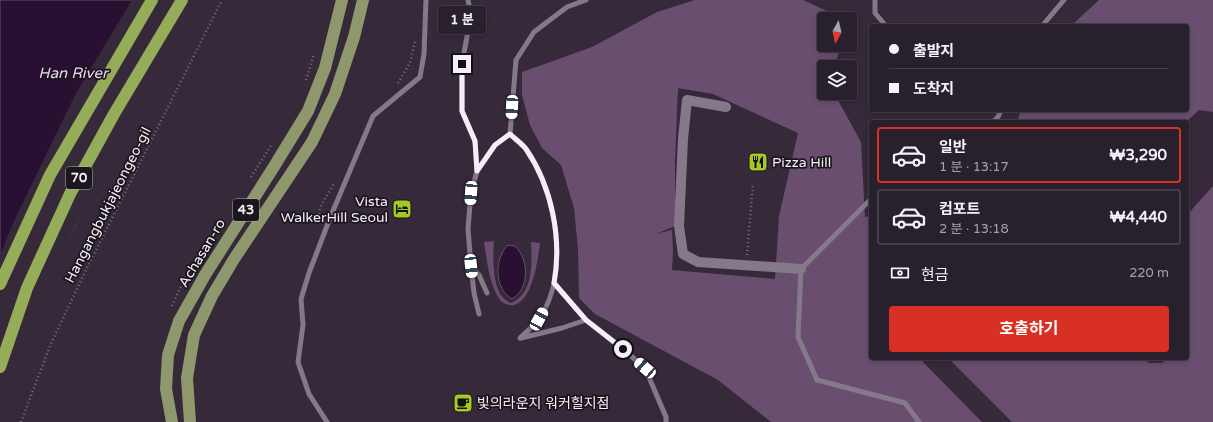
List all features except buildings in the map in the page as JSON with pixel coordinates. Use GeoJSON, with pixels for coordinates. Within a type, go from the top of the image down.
{"type":"FeatureCollection","features":[{"type":"Feature","properties":{"kind":"highway","name":"70"},"geometry":{"type":"LineString","coordinates":[[0,284],[50,175],[152,0]]}},
{"type":"Feature","properties":{"kind":"highway","name":"70"},"geometry":{"type":"LineString","coordinates":[[0,367],[27,288],[70,194],[114,114],[182,0]]}},
{"type":"Feature","properties":{"kind":"main road","name":"Achasan-ro"},"geometry":{"type":"LineString","coordinates":[[172,422],[166,389],[168,355],[179,321],[205,275],[308,111],[325,68],[342,0]]}},
{"type":"Feature","properties":{"kind":"main road","name":"43"},"geometry":{"type":"LineString","coordinates":[[190,422],[187,378],[194,335],[212,296],[234,259],[312,142],[335,94],[354,37],[362,0]]}},
{"type":"Feature","properties":{"kind":"street"},"geometry":{"type":"LineString","coordinates":[[726,107],[687,100],[683,140],[679,226],[683,254],[698,262],[801,269]]}},
{"type":"Feature","properties":{"kind":"lane"},"geometry":{"type":"LineString","coordinates":[[327,422],[309,394],[298,362],[303,325],[301,299],[329,220],[373,116],[420,77],[424,54],[426,0]]}},
{"type":"Feature","properties":{"kind":"lane"},"geometry":{"type":"LineString","coordinates":[[468,0],[471,15],[462,64],[462,111],[475,141],[477,171],[471,193],[468,229],[474,292],[479,314]]}},
{"type":"Feature","properties":{"kind":"lane"},"geometry":{"type":"LineString","coordinates":[[477,171],[495,145],[510,134],[516,60],[534,32],[567,7],[586,0]]}},
{"type":"Feature","properties":{"kind":"lane"},"geometry":{"type":"LineString","coordinates":[[875,0],[875,13],[884,24]]}},
{"type":"Feature","properties":{"kind":"lane"},"geometry":{"type":"LineString","coordinates":[[1044,24],[1064,0]]}},
{"type":"Feature","properties":{"kind":"lane"},"geometry":{"type":"LineString","coordinates":[[510,134],[525,148],[544,182],[557,243],[556,272],[546,307],[539,319],[520,338],[562,328],[586,320]]}},
{"type":"Feature","properties":{"kind":"lane"},"geometry":{"type":"LineString","coordinates":[[869,201],[801,269],[798,337],[817,380],[906,403],[919,422]]}},
{"type":"Feature","properties":{"kind":"lane"},"geometry":{"type":"LineString","coordinates":[[471,266],[479,275],[487,293]]}},
{"type":"Feature","properties":{"kind":"lane"},"geometry":{"type":"LineString","coordinates":[[554,283],[586,320],[645,368],[666,417],[666,422]]}},
{"type":"Feature","properties":{"kind":"path","name":"Hangangbukjajeongeo-gil"},"geometry":{"type":"LineString","coordinates":[[21,422],[50,346],[85,272],[222,0]]}},
{"type":"Feature","properties":{"kind":"path"},"geometry":{"type":"LineString","coordinates":[[746,265],[753,184]]}},
{"type":"Feature","properties":{"kind":"shaded area"},"geometry":{"type":"Polygon","coordinates":[[[695,0],[803,0],[829,12],[817,12],[817,52],[838,52],[837,60],[817,60],[817,100],[838,100],[861,142],[865,217],[869,216],[869,360],[921,360],[982,422],[771,422],[718,380],[595,314],[579,298],[578,249],[574,208],[561,165],[542,148],[530,125],[522,95],[522,72],[592,47],[657,12],[695,0]],[[678,88],[675,161],[675,226],[656,234],[672,230],[672,270],[775,279],[779,216],[798,133],[713,94],[678,88]]]}},
{"type":"Feature","properties":{"kind":"shaded area"},"geometry":{"type":"Polygon","coordinates":[[[1099,0],[1213,0],[1213,112],[1199,110],[1188,120],[1018,120],[1020,112],[1189,112],[1189,24],[1073,24],[1099,0]]]}},
{"type":"Feature","properties":{"kind":"shaded area"},"geometry":{"type":"Polygon","coordinates":[[[1213,186],[1213,422],[1012,422],[950,360],[1145,360],[1149,363],[1162,363],[1166,360],[1189,360],[1189,213],[1213,186]]]}},
{"type":"Feature","properties":{"kind":"shaded area"},"geometry":{"type":"Polygon","coordinates":[[[494,241],[493,257],[497,285],[504,299],[511,303],[519,299],[528,285],[532,259],[531,242],[540,243],[536,268],[530,287],[520,302],[514,305],[503,303],[493,287],[487,264],[484,242],[494,241]]]}},
{"type":"Feature","properties":{"kind":"water","name":"Han River"},"geometry":{"type":"Polygon","coordinates":[[[0,0],[195,0],[105,162],[42,298],[0,418],[0,0]]]}},
{"type":"Feature","properties":{"kind":"water"},"geometry":{"type":"Polygon","coordinates":[[[508,245],[515,246],[520,252],[523,258],[526,274],[522,288],[512,299],[502,288],[498,273],[500,258],[508,245]]]}},
{"type":"Feature","properties":{"kind":"pier"},"geometry":{"type":"Polygon","coordinates":[[[132,0],[197,0],[164,65],[107,163],[75,227],[44,299],[2,419],[0,420],[0,255],[14,221],[75,95],[132,0]]]}},
{"type":"Feature","properties":{"kind":"place","name":"Pizza Hill"},"geometry":{"type":"Point","coordinates":[758,162]}},
{"type":"Feature","properties":{"kind":"place","name":"Vista WalkerHill Seoul"},"geometry":{"type":"Point","coordinates":[402,209]}},
{"type":"Feature","properties":{"kind":"place","name":"빛의라운지 워커힐지점"},"geometry":{"type":"Point","coordinates":[463,403]}},
{"type":"Feature","properties":{"kind":"route"},"geometry":{"type":"LineString","coordinates":[[462,64],[462,111],[475,141],[477,171],[495,145],[510,134],[525,148],[544,182],[552,214],[557,243],[554,283],[586,320],[623,349]]}}]}
